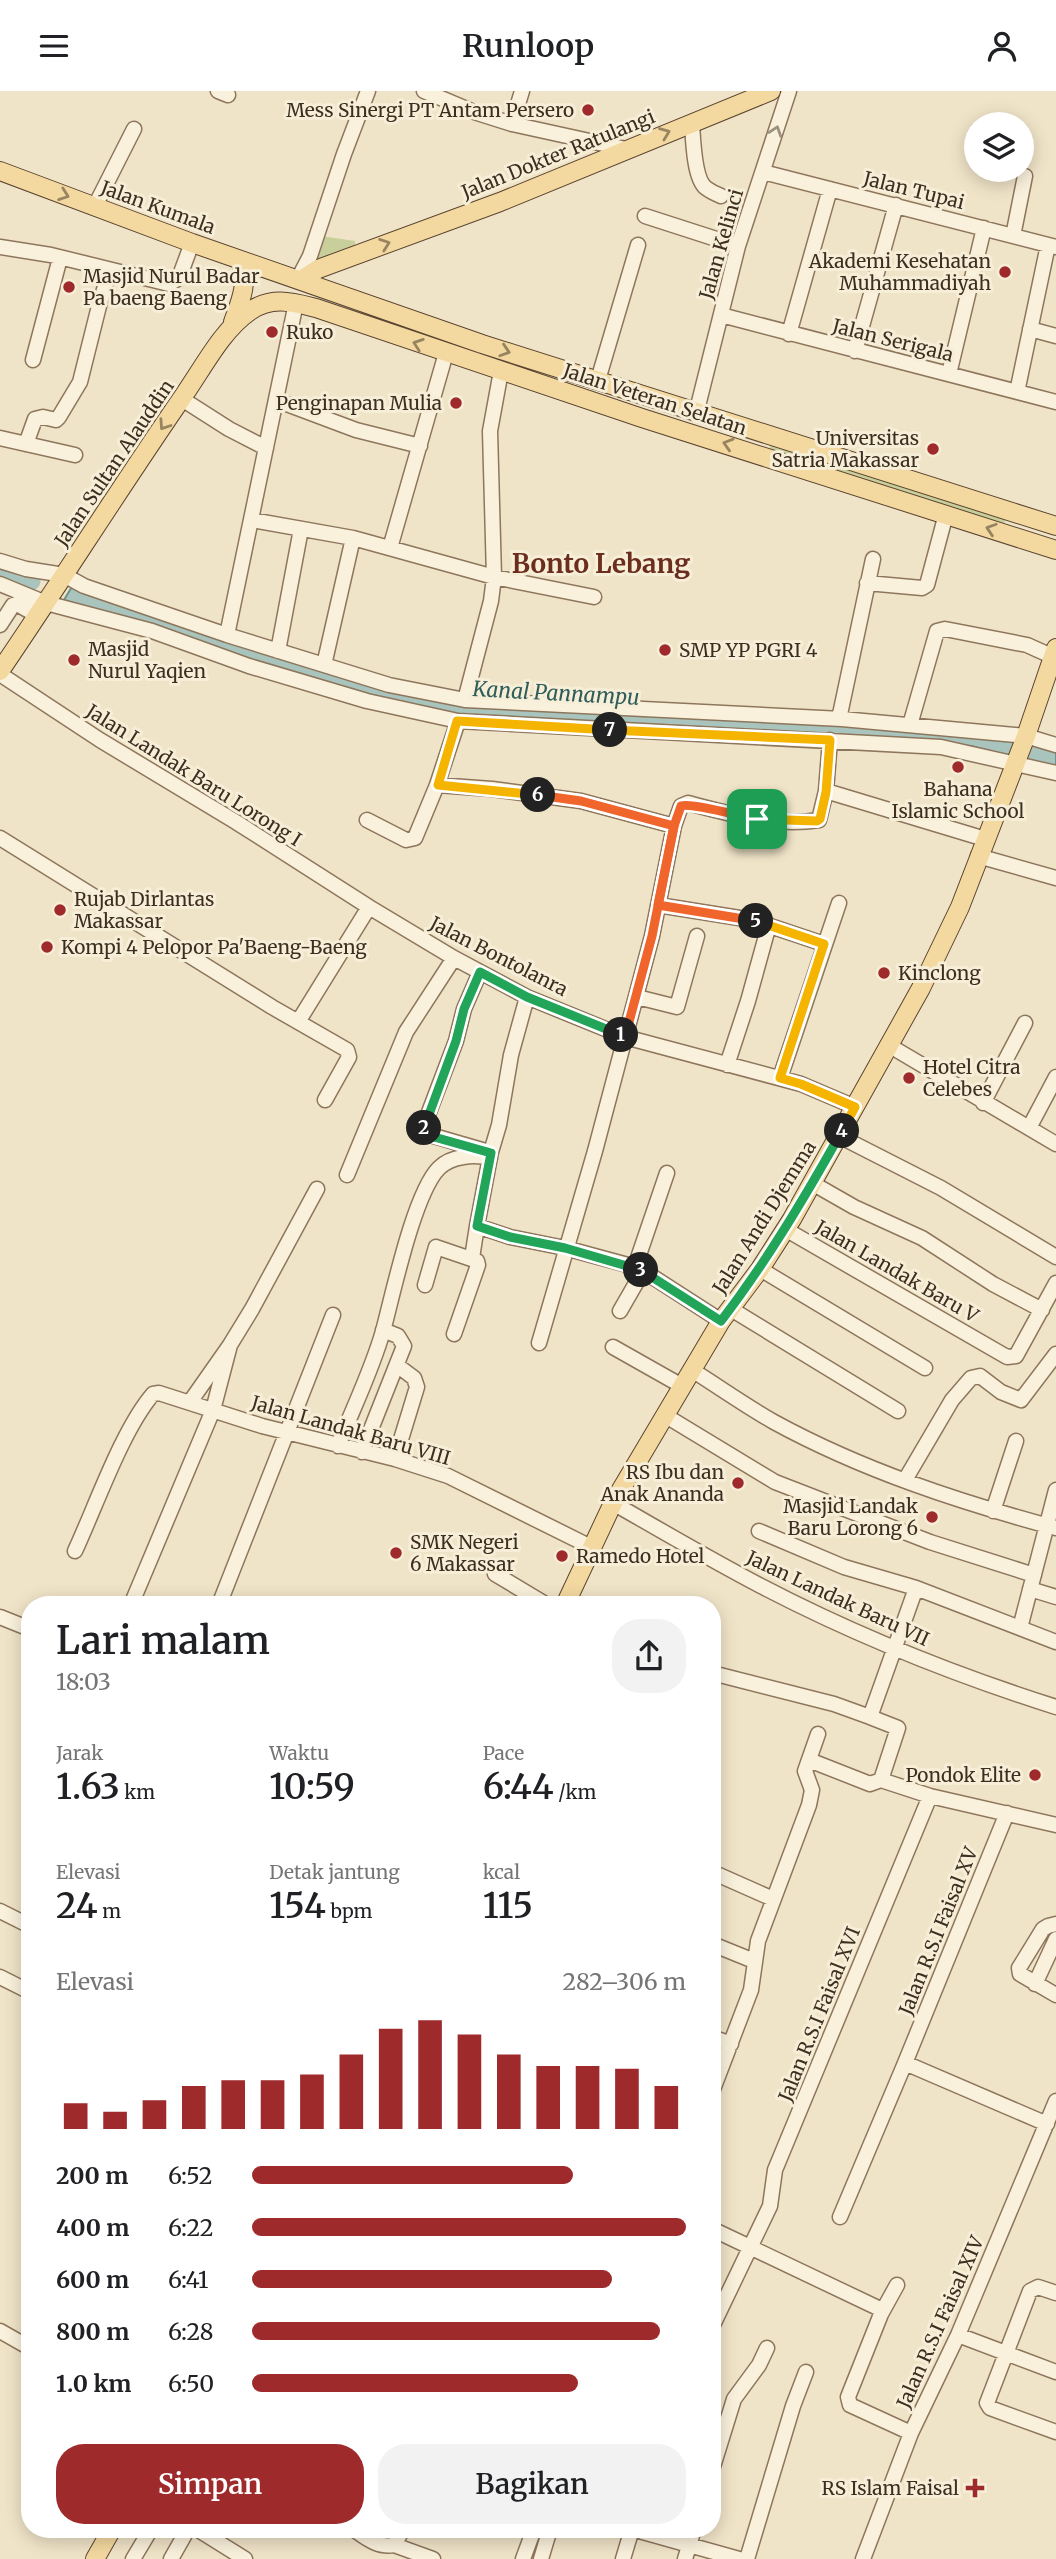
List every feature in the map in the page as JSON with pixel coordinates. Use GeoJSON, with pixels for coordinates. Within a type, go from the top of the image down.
{"type":"FeatureCollection","features":[{"type":"Feature","properties":{"kind":"main road","name":"Jalan Dokter Ratulangi"},"geometry":{"type":"LineString","coordinates":[[300,280],[310,272],[500,202],[771,91]]}},
{"type":"Feature","properties":{"kind":"main road","name":"Jalan Kumala"},"geometry":{"type":"LineString","coordinates":[[0,171],[192,243],[300,280]]}},
{"type":"Feature","properties":{"kind":"main road","name":"Jalan Dokter Ratulangi"},"geometry":{"type":"LineString","coordinates":[[323,287],[337,268],[359,253]]}},
{"type":"Feature","properties":{"kind":"main road"},"geometry":{"type":"LineString","coordinates":[[231,329],[245,286],[245,272],[240,260]]}},
{"type":"Feature","properties":{"kind":"main road","name":"Jalan Veteran Selatan"},"geometry":{"type":"LineString","coordinates":[[300,280],[482,344],[1056,526]]}},
{"type":"Feature","properties":{"kind":"main road"},"geometry":{"type":"LineString","coordinates":[[316,308],[323,287]]}},
{"type":"Feature","properties":{"kind":"main road","name":"Jalan Sultan Alauddin"},"geometry":{"type":"LineString","coordinates":[[0,673],[231,329],[258,306],[268,302],[289,302]]}},
{"type":"Feature","properties":{"kind":"main road","name":"Jalan Veteran Selatan"},"geometry":{"type":"LineString","coordinates":[[289,302],[316,308],[500,371],[1056,550]]}},
{"type":"Feature","properties":{"kind":"main road"},"geometry":{"type":"LineString","coordinates":[[753,452],[760,430]]}},
{"type":"Feature","properties":{"kind":"main road","name":"Jalan Andi Djemma"},"geometry":{"type":"LineString","coordinates":[[569,1596],[613,1503],[726,1315],[785,1229],[921,988],[954,920],[1026,738],[1055,654]]}},
{"type":"Feature","properties":{"kind":"main road"},"geometry":{"type":"LineString","coordinates":[[96,2559],[107,2538]]}},
{"type":"Feature","properties":{"kind":"street"},"geometry":{"type":"LineString","coordinates":[[300,280],[368,91]]}},
{"type":"Feature","properties":{"kind":"street"},"geometry":{"type":"LineString","coordinates":[[425,91],[512,124],[626,149]]}},
{"type":"Feature","properties":{"kind":"street"},"geometry":{"type":"LineString","coordinates":[[512,124],[522,91]]}},
{"type":"Feature","properties":{"kind":"street","name":"Jalan Kelinci"},"geometry":{"type":"LineString","coordinates":[[697,410],[738,246],[789,91]]}},
{"type":"Feature","properties":{"kind":"street"},"geometry":{"type":"LineString","coordinates":[[692,123],[696,164],[701,182],[705,188],[721,196]]}},
{"type":"Feature","properties":{"kind":"street"},"geometry":{"type":"LineString","coordinates":[[94,206],[134,128]]}},
{"type":"Feature","properties":{"kind":"street","name":"Jalan Tupai"},"geometry":{"type":"LineString","coordinates":[[763,172],[1052,246]]}},
{"type":"Feature","properties":{"kind":"street"},"geometry":{"type":"LineString","coordinates":[[1013,236],[1023,182]]}},
{"type":"Feature","properties":{"kind":"street"},"geometry":{"type":"LineString","coordinates":[[789,334],[830,189]]}},
{"type":"Feature","properties":{"kind":"street"},"geometry":{"type":"LineString","coordinates":[[855,351],[896,205]]}},
{"type":"Feature","properties":{"kind":"street"},"geometry":{"type":"LineString","coordinates":[[645,216],[738,246]]}},
{"type":"Feature","properties":{"kind":"street"},"geometry":{"type":"LineString","coordinates":[[949,374],[984,228]]}},
{"type":"Feature","properties":{"kind":"street"},"geometry":{"type":"LineString","coordinates":[[0,247],[172,283],[179,278],[192,243]]}},
{"type":"Feature","properties":{"kind":"street"},"geometry":{"type":"LineString","coordinates":[[598,380],[638,245]]}},
{"type":"Feature","properties":{"kind":"street"},"geometry":{"type":"LineString","coordinates":[[1017,392],[1052,246]]}},
{"type":"Feature","properties":{"kind":"street"},"geometry":{"type":"LineString","coordinates":[[33,360],[60,258]]}},
{"type":"Feature","properties":{"kind":"street"},"geometry":{"type":"LineString","coordinates":[[26,444],[35,419],[60,417],[80,382],[110,270]]}},
{"type":"Feature","properties":{"kind":"street"},"geometry":{"type":"LineString","coordinates":[[227,635],[276,400],[289,302]]}},
{"type":"Feature","properties":{"kind":"street","name":"Jalan Serigala"},"geometry":{"type":"LineString","coordinates":[[721,315],[1056,402]]}},
{"type":"Feature","properties":{"kind":"street"},"geometry":{"type":"LineString","coordinates":[[1030,329],[1056,336]]}},
{"type":"Feature","properties":{"kind":"street"},"geometry":{"type":"LineString","coordinates":[[390,548],[446,353]]}},
{"type":"Feature","properties":{"kind":"street"},"geometry":{"type":"LineString","coordinates":[[465,700],[491,601],[494,577],[490,431],[500,371]]}},
{"type":"Feature","properties":{"kind":"street"},"geometry":{"type":"LineString","coordinates":[[182,399],[229,429],[266,448]]}},
{"type":"Feature","properties":{"kind":"street"},"geometry":{"type":"LineString","coordinates":[[276,400],[356,431],[420,446]]}},
{"type":"Feature","properties":{"kind":"street"},"geometry":{"type":"LineString","coordinates":[[0,437],[75,455]]}},
{"type":"Feature","properties":{"kind":"street"},"geometry":{"type":"LineString","coordinates":[[867,583],[922,588],[927,585],[946,514]]}},
{"type":"Feature","properties":{"kind":"street"},"geometry":{"type":"LineString","coordinates":[[252,520],[353,538],[494,577],[594,597]]}},
{"type":"Feature","properties":{"kind":"street"},"geometry":{"type":"LineString","coordinates":[[278,651],[301,529]]}},
{"type":"Feature","properties":{"kind":"street"},"geometry":{"type":"LineString","coordinates":[[324,665],[353,538]]}},
{"type":"Feature","properties":{"kind":"street"},"geometry":{"type":"LineString","coordinates":[[839,719],[873,559]]}},
{"type":"Feature","properties":{"kind":"street"},"geometry":{"type":"LineString","coordinates":[[0,561],[26,569],[64,575],[84,586],[227,635],[389,685],[465,700],[839,719],[1026,738],[1056,745]]}},
{"type":"Feature","properties":{"kind":"street"},"geometry":{"type":"LineString","coordinates":[[0,583],[42,609]]}},
{"type":"Feature","properties":{"kind":"street"},"geometry":{"type":"LineString","coordinates":[[0,625],[13,605],[17,604],[152,631],[249,666],[367,701],[457,721],[941,747],[1017,761],[1056,773]]}},
{"type":"Feature","properties":{"kind":"street"},"geometry":{"type":"LineString","coordinates":[[910,725],[937,631],[945,629],[1027,645],[1055,654]]}},
{"type":"Feature","properties":{"kind":"street","name":"Jalan Landak Baru Lorong I"},"geometry":{"type":"LineString","coordinates":[[0,673],[100,740],[236,821],[369,907]]}},
{"type":"Feature","properties":{"kind":"street"},"geometry":{"type":"LineString","coordinates":[[367,820],[406,840],[419,834],[438,785],[457,721]]}},
{"type":"Feature","properties":{"kind":"street"},"geometry":{"type":"LineString","coordinates":[[539,1343],[641,997],[661,908],[674,826],[681,806],[688,803],[738,817],[817,821],[821,817],[826,792],[830,740]]}},
{"type":"Feature","properties":{"kind":"street"},"geometry":{"type":"LineString","coordinates":[[438,785],[572,800],[674,826]]}},
{"type":"Feature","properties":{"kind":"street"},"geometry":{"type":"LineString","coordinates":[[826,792],[981,847],[1056,878]]}},
{"type":"Feature","properties":{"kind":"street"},"geometry":{"type":"LineString","coordinates":[[0,838],[347,1050],[347,1063],[325,1100]]}},
{"type":"Feature","properties":{"kind":"street"},"geometry":{"type":"LineString","coordinates":[[780,1078],[839,903]]}},
{"type":"Feature","properties":{"kind":"street"},"geometry":{"type":"LineString","coordinates":[[298,1022],[369,907]]}},
{"type":"Feature","properties":{"kind":"street","name":"Jalan Bontolanra"},"geometry":{"type":"LineString","coordinates":[[369,907],[454,958],[527,997],[628,1038],[801,1084],[855,1107]]}},
{"type":"Feature","properties":{"kind":"street"},"geometry":{"type":"LineString","coordinates":[[661,908],[745,918],[824,944]]}},
{"type":"Feature","properties":{"kind":"street"},"geometry":{"type":"LineString","coordinates":[[628,1038],[661,908]]}},
{"type":"Feature","properties":{"kind":"street"},"geometry":{"type":"LineString","coordinates":[[727,1065],[769,925]]}},
{"type":"Feature","properties":{"kind":"street"},"geometry":{"type":"LineString","coordinates":[[641,997],[677,1007],[697,936]]}},
{"type":"Feature","properties":{"kind":"street"},"geometry":{"type":"LineString","coordinates":[[347,1175],[406,1032],[454,958]]}},
{"type":"Feature","properties":{"kind":"street"},"geometry":{"type":"LineString","coordinates":[[480,972],[464,1009],[456,1041],[424,1132],[490,1155]]}},
{"type":"Feature","properties":{"kind":"street"},"geometry":{"type":"LineString","coordinates":[[472,1258],[511,1055],[527,997]]}},
{"type":"Feature","properties":{"kind":"street"},"geometry":{"type":"LineString","coordinates":[[983,1103],[1025,1023]]}},
{"type":"Feature","properties":{"kind":"street"},"geometry":{"type":"LineString","coordinates":[[890,1046],[1056,1144]]}},
{"type":"Feature","properties":{"kind":"street"},"geometry":{"type":"LineString","coordinates":[[1029,1128],[1056,1077]]}},
{"type":"Feature","properties":{"kind":"street"},"geometry":{"type":"LineString","coordinates":[[839,1136],[941,1188],[1056,1257]]}},
{"type":"Feature","properties":{"kind":"street"},"geometry":{"type":"LineString","coordinates":[[338,1446],[383,1330],[410,1233],[430,1179],[439,1168],[454,1159],[490,1155]]}},
{"type":"Feature","properties":{"kind":"street"},"geometry":{"type":"LineString","coordinates":[[620,1311],[637,1283],[638,1259],[667,1173]]}},
{"type":"Feature","properties":{"kind":"street"},"geometry":{"type":"LineString","coordinates":[[812,1183],[854,1207],[922,1238],[993,1284],[1042,1310],[1056,1283]]}},
{"type":"Feature","properties":{"kind":"street"},"geometry":{"type":"LineString","coordinates":[[190,1402],[230,1345],[317,1189]]}},
{"type":"Feature","properties":{"kind":"street"},"geometry":{"type":"LineString","coordinates":[[477,1226],[510,1237],[565,1248],[639,1268],[898,1411]]}},
{"type":"Feature","properties":{"kind":"street","name":"Jalan Landak Baru V"},"geometry":{"type":"LineString","coordinates":[[785,1229],[1007,1357],[1016,1356],[1042,1310]]}},
{"type":"Feature","properties":{"kind":"street"},"geometry":{"type":"LineString","coordinates":[[425,1285],[436,1247],[477,1261],[478,1265],[454,1334]]}},
{"type":"Feature","properties":{"kind":"street"},"geometry":{"type":"LineString","coordinates":[[760,1269],[925,1368]]}},
{"type":"Feature","properties":{"kind":"street"},"geometry":{"type":"LineString","coordinates":[[223,1596],[333,1315]]}},
{"type":"Feature","properties":{"kind":"street"},"geometry":{"type":"LineString","coordinates":[[362,1452],[404,1346],[402,1340],[383,1330]]}},
{"type":"Feature","properties":{"kind":"street"},"geometry":{"type":"LineString","coordinates":[[135,1596],[213,1410],[230,1345]]}},
{"type":"Feature","properties":{"kind":"street"},"geometry":{"type":"LineString","coordinates":[[613,1347],[682,1386]]}},
{"type":"Feature","properties":{"kind":"street"},"geometry":{"type":"LineString","coordinates":[[905,1480],[952,1400],[971,1378],[980,1376],[1001,1392],[1021,1400],[1056,1354]]}},
{"type":"Feature","properties":{"kind":"street"},"geometry":{"type":"LineString","coordinates":[[395,1459],[417,1387],[414,1378],[398,1366]]}},
{"type":"Feature","properties":{"kind":"street"},"geometry":{"type":"LineString","coordinates":[[692,1370],[772,1420],[863,1465],[993,1511],[1051,1526]]}},
{"type":"Feature","properties":{"kind":"street","name":"Jalan Landak Baru VIII"},"geometry":{"type":"LineString","coordinates":[[75,1551],[146,1401],[153,1394],[159,1393],[288,1433],[395,1459],[447,1476],[591,1547]]}},
{"type":"Feature","properties":{"kind":"street"},"geometry":{"type":"LineString","coordinates":[[666,1416],[775,1482],[1032,1582],[1056,1597]]}},
{"type":"Feature","properties":{"kind":"street"},"geometry":{"type":"LineString","coordinates":[[993,1511],[1016,1441]]}},
{"type":"Feature","properties":{"kind":"street"},"geometry":{"type":"LineString","coordinates":[[1020,1628],[1051,1526],[1056,1490]]}},
{"type":"Feature","properties":{"kind":"street","name":"Jalan Landak Baru VII"},"geometry":{"type":"LineString","coordinates":[[613,1503],[760,1586],[896,1649],[1056,1707]]}},
{"type":"Feature","properties":{"kind":"street"},"geometry":{"type":"LineString","coordinates":[[759,1531],[844,1567],[916,1588],[1056,1642]]}},
{"type":"Feature","properties":{"kind":"street"},"geometry":{"type":"LineString","coordinates":[[495,1574],[532,1596]]}},
{"type":"Feature","properties":{"kind":"street"},"geometry":{"type":"LineString","coordinates":[[870,1717],[916,1588]]}},
{"type":"Feature","properties":{"kind":"street"},"geometry":{"type":"LineString","coordinates":[[0,1617],[21,1625]]}},
{"type":"Feature","properties":{"kind":"street"},"geometry":{"type":"LineString","coordinates":[[721,1675],[834,1704],[898,1728],[881,1780]]}},
{"type":"Feature","properties":{"kind":"street"},"geometry":{"type":"LineString","coordinates":[[721,2069],[751,1990],[758,1941],[811,1801],[810,1780],[805,1771],[818,1734]]}},
{"type":"Feature","properties":{"kind":"street"},"geometry":{"type":"LineString","coordinates":[[809,1760],[870,1784],[881,1780],[930,1796],[1056,1825]]}},
{"type":"Feature","properties":{"kind":"street","name":"Jalan R.S.I Faisal XVI"},"geometry":{"type":"LineString","coordinates":[[721,2308],[772,2199],[775,2170],[930,1796]]}},
{"type":"Feature","properties":{"kind":"street","name":"Jalan R.S.I Faisal XV"},"geometry":{"type":"LineString","coordinates":[[840,2217],[1007,1814]]}},
{"type":"Feature","properties":{"kind":"street"},"geometry":{"type":"LineString","coordinates":[[721,1876],[773,1899]]}},
{"type":"Feature","properties":{"kind":"street"},"geometry":{"type":"LineString","coordinates":[[0,1911],[21,1922]]}},
{"type":"Feature","properties":{"kind":"street"},"geometry":{"type":"LineString","coordinates":[[1056,1924],[1043,1930],[1019,1968],[1020,1974],[1056,1995]]}},
{"type":"Feature","properties":{"kind":"street"},"geometry":{"type":"LineString","coordinates":[[1035,1984],[1056,1939]]}},
{"type":"Feature","properties":{"kind":"street"},"geometry":{"type":"LineString","coordinates":[[721,1948],[754,1961]]}},
{"type":"Feature","properties":{"kind":"street"},"geometry":{"type":"LineString","coordinates":[[0,1977],[21,1988]]}},
{"type":"Feature","properties":{"kind":"street"},"geometry":{"type":"LineString","coordinates":[[721,2041],[731,2044]]}},
{"type":"Feature","properties":{"kind":"street"},"geometry":{"type":"LineString","coordinates":[[905,2063],[1046,2125]]}},
{"type":"Feature","properties":{"kind":"street","name":"Jalan R.S.I Faisal XIV"},"geometry":{"type":"LineString","coordinates":[[863,2559],[911,2433],[958,2335],[1056,2101]]}},
{"type":"Feature","properties":{"kind":"street"},"geometry":{"type":"LineString","coordinates":[[721,2234],[878,2308],[881,2314]]}},
{"type":"Feature","properties":{"kind":"street"},"geometry":{"type":"LineString","coordinates":[[897,2285],[881,2314],[850,2389],[848,2401],[850,2405],[911,2433]]}},
{"type":"Feature","properties":{"kind":"street"},"geometry":{"type":"LineString","coordinates":[[1056,2293],[1038,2287],[1030,2291],[986,2402],[988,2406],[1056,2432]]}},
{"type":"Feature","properties":{"kind":"street"},"geometry":{"type":"LineString","coordinates":[[0,2331],[21,2343]]}},
{"type":"Feature","properties":{"kind":"street"},"geometry":{"type":"LineString","coordinates":[[958,2335],[1056,2372]]}},
{"type":"Feature","properties":{"kind":"street"},"geometry":{"type":"LineString","coordinates":[[721,2441],[734,2399],[759,2365],[767,2348]]}},
{"type":"Feature","properties":{"kind":"street"},"geometry":{"type":"LineString","coordinates":[[747,2559],[793,2406],[806,2372]]}},
{"type":"Feature","properties":{"kind":"street"},"geometry":{"type":"LineString","coordinates":[[133,2559],[146,2538]]}},
{"type":"Feature","properties":{"kind":"street"},"geometry":{"type":"LineString","coordinates":[[171,2559],[183,2538]]}},
{"type":"Feature","properties":{"kind":"street"},"geometry":{"type":"LineString","coordinates":[[211,2538],[245,2559]]}},
{"type":"Feature","properties":{"kind":"street"},"geometry":{"type":"LineString","coordinates":[[367,2538],[375,2543],[394,2545],[433,2559]]}},
{"type":"Feature","properties":{"kind":"street"},"geometry":{"type":"LineString","coordinates":[[394,2545],[398,2538]]}},
{"type":"Feature","properties":{"kind":"street"},"geometry":{"type":"LineString","coordinates":[[523,2559],[531,2538]]}},
{"type":"Feature","properties":{"kind":"street"},"geometry":{"type":"LineString","coordinates":[[541,2559],[547,2538]]}},
{"type":"Feature","properties":{"kind":"street"},"geometry":{"type":"LineString","coordinates":[[623,2559],[629,2538]]}},
{"type":"Feature","properties":{"kind":"street"},"geometry":{"type":"LineString","coordinates":[[654,2538],[687,2552],[739,2559]]}},
{"type":"Feature","properties":{"kind":"green space"},"geometry":{"type":"Polygon","coordinates":[[[321,236],[355,241],[355,252],[328,262],[318,259],[321,236]]]}},
{"type":"Feature","properties":{"kind":"green space"},"geometry":{"type":"Polygon","coordinates":[[[774,435],[1008,510],[1002,532],[767,457],[774,435]]]}},
{"type":"Feature","properties":{"kind":"water"},"geometry":{"type":"Polygon","coordinates":[[[73,585],[441,702],[836,724],[1031,741],[1056,749],[1056,768],[971,746],[454,716],[343,691],[64,600],[73,585]]]}},
{"type":"Feature","properties":{"kind":"waterway","name":"Kanal Pannampu"},"geometry":{"type":"LineString","coordinates":[[0,571],[31,581]]}},
{"type":"Feature","properties":{"kind":"place","name":"Mess Sinergi PT Antam Persero"},"geometry":{"type":"Point","coordinates":[588,110]}},
{"type":"Feature","properties":{"kind":"place","name":"Akademi Kesehatan Muhammadiyah"},"geometry":{"type":"Point","coordinates":[1005,272]}},
{"type":"Feature","properties":{"kind":"place","name":"Masjid Nurul Badar Pa baeng Baeng"},"geometry":{"type":"Point","coordinates":[69,287]}},
{"type":"Feature","properties":{"kind":"place","name":"Ruko"},"geometry":{"type":"Point","coordinates":[272,332]}},
{"type":"Feature","properties":{"kind":"place","name":"Penginapan Mulia"},"geometry":{"type":"Point","coordinates":[456,403]}},
{"type":"Feature","properties":{"kind":"place","name":"Universitas Satria Makassar"},"geometry":{"type":"Point","coordinates":[933,449]}},
{"type":"Feature","properties":{"kind":"place","name":"SMP YP PGRI 4"},"geometry":{"type":"Point","coordinates":[665,650]}},
{"type":"Feature","properties":{"kind":"place","name":"Masjid Nurul Yaqien"},"geometry":{"type":"Point","coordinates":[74,660]}},
{"type":"Feature","properties":{"kind":"place","name":"Bahana Islamic School"},"geometry":{"type":"Point","coordinates":[958,767]}},
{"type":"Feature","properties":{"kind":"place","name":"Rujab Dirlantas Makassar"},"geometry":{"type":"Point","coordinates":[60,910]}},
{"type":"Feature","properties":{"kind":"place","name":"Kompi 4 Pelopor Pa'Baeng-Baeng"},"geometry":{"type":"Point","coordinates":[47,947]}},
{"type":"Feature","properties":{"kind":"place","name":"Kinclong"},"geometry":{"type":"Point","coordinates":[884,973]}},
{"type":"Feature","properties":{"kind":"place","name":"Hotel Citra Celebes"},"geometry":{"type":"Point","coordinates":[909,1078]}},
{"type":"Feature","properties":{"kind":"place","name":"RS Ibu dan Anak Ananda"},"geometry":{"type":"Point","coordinates":[738,1483]}},
{"type":"Feature","properties":{"kind":"place","name":"Masjid Landak Baru Lorong 6"},"geometry":{"type":"Point","coordinates":[932,1517]}},
{"type":"Feature","properties":{"kind":"place","name":"SMK Negeri 6 Makassar"},"geometry":{"type":"Point","coordinates":[396,1553]}},
{"type":"Feature","properties":{"kind":"place","name":"Ramedo Hotel"},"geometry":{"type":"Point","coordinates":[562,1556]}},
{"type":"Feature","properties":{"kind":"place","name":"Pondok Elite"},"geometry":{"type":"Point","coordinates":[1035,1775]}},
{"type":"Feature","properties":{"kind":"place","name":"RS Islam Faisal"},"geometry":{"type":"Point","coordinates":[975,2488]}},
{"type":"Feature","properties":{"kind":"district","name":"Bonto Lebang"},"geometry":{"type":"Point","coordinates":[601,563]}},
{"type":"Feature","properties":{"kind":"route"},"geometry":{"type":"LineString","coordinates":[[757,819],[725,814],[688,803],[681,806],[674,826],[668,859],[658,905],[652,936],[625,1037],[527,997],[480,972],[464,1009],[456,1041],[424,1128],[427,1135],[491,1153],[477,1226],[510,1237],[565,1248],[639,1268],[721,1321],[760,1269],[792,1219],[855,1107],[780,1078],[824,944],[752,920],[658,905],[674,826],[581,801],[438,785],[457,721],[830,740],[826,792],[820,819],[757,819]]}}]}
